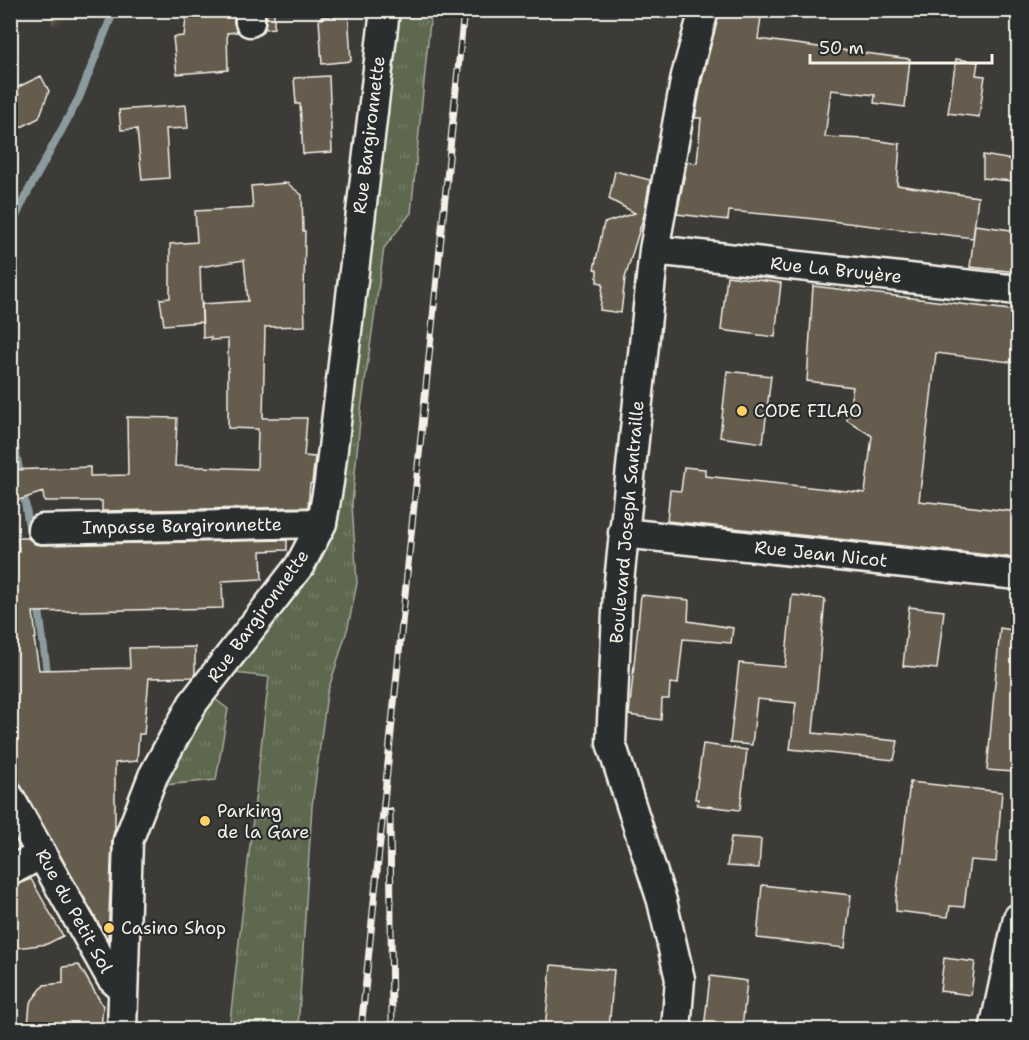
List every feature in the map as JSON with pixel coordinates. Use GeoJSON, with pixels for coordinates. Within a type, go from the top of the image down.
{"type":"FeatureCollection","features":[{"type":"Feature","properties":{"kind":"street","name":"Rue Bargironnette"},"geometry":{"type":"LineString","coordinates":[[122,1029],[128,841],[153,776],[193,704],[300,565],[322,523],[329,482],[385,10]]}},
{"type":"Feature","properties":{"kind":"street","name":"Boulevard Joseph Santraille"},"geometry":{"type":"LineString","coordinates":[[676,1029],[680,979],[665,912],[612,743],[618,591],[654,250],[686,76],[704,10]]}},
{"type":"Feature","properties":{"kind":"street","name":"Rue La Bruyère"},"geometry":{"type":"LineString","coordinates":[[654,250],[1018,291]]}},
{"type":"Feature","properties":{"kind":"street","name":"Impasse Bargironnette"},"geometry":{"type":"LineString","coordinates":[[42,529],[322,523]]}},
{"type":"Feature","properties":{"kind":"street","name":"Rue Jean Nicot"},"geometry":{"type":"LineString","coordinates":[[623,533],[1018,575]]}},
{"type":"Feature","properties":{"kind":"street","name":"Rue du Petit Sol"},"geometry":{"type":"LineString","coordinates":[[10,798],[111,978],[123,989]]}},
{"type":"Feature","properties":{"kind":"street"},"geometry":{"type":"LineString","coordinates":[[10,871],[42,854]]}},
{"type":"Feature","properties":{"kind":"street"},"geometry":{"type":"LineString","coordinates":[[994,1029],[1018,918]]}},
{"type":"Feature","properties":{"kind":"shaded area"},"geometry":{"type":"Polygon","coordinates":[[[45,11],[85,11],[53,26],[45,11]]]}},
{"type":"Feature","properties":{"kind":"green space"},"geometry":{"type":"Polygon","coordinates":[[[400,11],[431,11],[411,213],[384,248],[361,410],[352,504],[357,583],[348,627],[327,694],[312,806],[298,1029],[229,1030],[269,677],[233,673],[316,571],[337,515],[400,11]]]}},
{"type":"Feature","properties":{"kind":"green space"},"geometry":{"type":"Polygon","coordinates":[[[215,699],[228,709],[216,780],[163,785],[191,733],[215,699]]]}},
{"type":"Feature","properties":{"kind":"building"},"geometry":{"type":"Polygon","coordinates":[[[187,10],[234,10],[237,32],[227,33],[228,70],[177,74],[173,37],[184,36],[187,10]]]}},
{"type":"Feature","properties":{"kind":"building"},"geometry":{"type":"Polygon","coordinates":[[[267,10],[274,10],[274,28],[265,29],[267,10]]]}},
{"type":"Feature","properties":{"kind":"building"},"geometry":{"type":"Polygon","coordinates":[[[331,10],[348,10],[351,61],[322,64],[319,19],[331,16],[331,10]]]}},
{"type":"Feature","properties":{"kind":"building"},"geometry":{"type":"Polygon","coordinates":[[[720,10],[762,10],[758,39],[910,59],[905,107],[874,103],[875,95],[831,90],[825,137],[867,139],[900,144],[897,185],[978,197],[973,238],[729,211],[728,220],[677,214],[687,162],[697,163],[701,118],[695,118],[720,10]]]}},
{"type":"Feature","properties":{"kind":"building"},"geometry":{"type":"Polygon","coordinates":[[[956,59],[978,62],[976,75],[985,76],[979,117],[948,113],[956,59]]]}},
{"type":"Feature","properties":{"kind":"building"},"geometry":{"type":"Polygon","coordinates":[[[41,76],[49,91],[39,118],[10,133],[10,100],[19,96],[16,88],[41,76]]]}},
{"type":"Feature","properties":{"kind":"building"},"geometry":{"type":"Polygon","coordinates":[[[329,76],[332,152],[303,154],[300,104],[296,104],[294,78],[329,76]]]}},
{"type":"Feature","properties":{"kind":"building"},"geometry":{"type":"Polygon","coordinates":[[[186,105],[188,128],[166,129],[169,178],[142,180],[137,129],[121,130],[119,110],[186,105]]]}},
{"type":"Feature","properties":{"kind":"building"},"geometry":{"type":"Polygon","coordinates":[[[983,155],[1013,160],[1011,181],[983,178],[983,155]]]}},
{"type":"Feature","properties":{"kind":"building"},"geometry":{"type":"Polygon","coordinates":[[[615,171],[650,180],[644,215],[625,278],[621,313],[600,310],[603,283],[597,282],[597,270],[594,269],[604,223],[635,213],[609,199],[615,171]]]}},
{"type":"Feature","properties":{"kind":"building"},"geometry":{"type":"Polygon","coordinates":[[[287,183],[302,195],[303,231],[305,231],[305,326],[265,327],[263,418],[307,418],[304,456],[315,457],[308,507],[102,511],[102,501],[44,501],[43,492],[10,503],[10,470],[90,467],[90,476],[128,475],[127,417],[177,418],[175,466],[257,469],[258,429],[228,428],[228,339],[203,338],[202,304],[248,301],[244,260],[200,267],[202,322],[164,325],[160,299],[170,298],[170,244],[197,242],[195,211],[253,208],[251,186],[287,183]]]}},
{"type":"Feature","properties":{"kind":"building"},"geometry":{"type":"Polygon","coordinates":[[[975,225],[1018,231],[1018,272],[970,267],[975,225]]]}},
{"type":"Feature","properties":{"kind":"building"},"geometry":{"type":"Polygon","coordinates":[[[727,276],[781,283],[775,337],[721,330],[727,276]]]}},
{"type":"Feature","properties":{"kind":"building"},"geometry":{"type":"Polygon","coordinates":[[[813,286],[1018,311],[1018,363],[936,353],[919,501],[1018,512],[1018,558],[667,521],[670,490],[681,491],[684,467],[705,469],[705,476],[865,493],[872,436],[847,420],[853,387],[807,381],[813,286]]]}},
{"type":"Feature","properties":{"kind":"building"},"geometry":{"type":"Polygon","coordinates":[[[727,371],[771,376],[763,443],[720,437],[727,371]]]}},
{"type":"Feature","properties":{"kind":"building"},"geometry":{"type":"Polygon","coordinates":[[[18,538],[28,538],[35,544],[42,545],[287,540],[287,550],[261,551],[262,579],[222,581],[223,608],[33,612],[39,670],[130,668],[129,648],[195,647],[193,677],[149,678],[144,734],[139,734],[137,761],[115,763],[115,828],[112,840],[108,940],[10,766],[10,554],[19,551],[18,538]]]}},
{"type":"Feature","properties":{"kind":"building"},"geometry":{"type":"Polygon","coordinates":[[[641,595],[689,600],[688,621],[733,628],[731,643],[683,639],[678,684],[670,683],[669,699],[662,699],[661,720],[629,715],[641,595]]]}},
{"type":"Feature","properties":{"kind":"building"},"geometry":{"type":"Polygon","coordinates":[[[792,595],[825,599],[813,733],[898,741],[894,760],[790,749],[796,703],[757,699],[752,745],[730,743],[739,663],[785,667],[792,595]]]}},
{"type":"Feature","properties":{"kind":"building"},"geometry":{"type":"Polygon","coordinates":[[[909,607],[944,611],[937,669],[903,666],[909,607]]]}},
{"type":"Feature","properties":{"kind":"building"},"geometry":{"type":"Polygon","coordinates":[[[1000,628],[1018,631],[1018,749],[1014,772],[987,770],[1000,628]]]}},
{"type":"Feature","properties":{"kind":"building"},"geometry":{"type":"Polygon","coordinates":[[[703,744],[747,750],[740,810],[697,805],[698,799],[695,799],[703,744]]]}},
{"type":"Feature","properties":{"kind":"building"},"geometry":{"type":"Polygon","coordinates":[[[910,782],[1002,792],[996,862],[970,860],[964,907],[950,906],[948,917],[896,911],[910,782]]]}},
{"type":"Feature","properties":{"kind":"building"},"geometry":{"type":"Polygon","coordinates":[[[731,837],[761,839],[759,868],[727,866],[731,837]]]}},
{"type":"Feature","properties":{"kind":"building"},"geometry":{"type":"Polygon","coordinates":[[[31,879],[63,936],[47,944],[10,949],[10,887],[31,879]]]}},
{"type":"Feature","properties":{"kind":"building"},"geometry":{"type":"Polygon","coordinates":[[[762,885],[851,895],[845,948],[757,938],[762,885]]]}},
{"type":"Feature","properties":{"kind":"building"},"geometry":{"type":"Polygon","coordinates":[[[944,958],[975,962],[971,995],[940,991],[944,958]]]}},
{"type":"Feature","properties":{"kind":"building"},"geometry":{"type":"Polygon","coordinates":[[[79,965],[103,1006],[101,1029],[28,1025],[30,1003],[44,985],[63,983],[63,967],[79,965]]]}},
{"type":"Feature","properties":{"kind":"building"},"geometry":{"type":"Polygon","coordinates":[[[551,965],[614,970],[609,1029],[545,1029],[551,965]]]}},
{"type":"Feature","properties":{"kind":"building"},"geometry":{"type":"Polygon","coordinates":[[[710,976],[747,981],[742,1029],[704,1029],[710,976]]]}},
{"type":"Feature","properties":{"kind":"waterway"},"geometry":{"type":"LineString","coordinates":[[10,229],[79,98],[114,10]]}},
{"type":"Feature","properties":{"kind":"waterway"},"geometry":{"type":"LineString","coordinates":[[10,423],[21,479]]}},
{"type":"Feature","properties":{"kind":"waterway"},"geometry":{"type":"LineString","coordinates":[[23,490],[32,545]]}},
{"type":"Feature","properties":{"kind":"waterway"},"geometry":{"type":"LineString","coordinates":[[38,602],[48,680]]}},
{"type":"Feature","properties":{"kind":"railway"},"geometry":{"type":"LineString","coordinates":[[361,1030],[464,10]]}},
{"type":"Feature","properties":{"kind":"railway"},"geometry":{"type":"LineString","coordinates":[[390,811],[392,1030]]}},
{"type":"Feature","properties":{"kind":"place","name":"CODE FILAO"},"geometry":{"type":"Point","coordinates":[742,411]}},
{"type":"Feature","properties":{"kind":"place","name":"Parking de la Gare"},"geometry":{"type":"Point","coordinates":[205,821]}},
{"type":"Feature","properties":{"kind":"place","name":"Casino Shop"},"geometry":{"type":"Point","coordinates":[109,928]}}]}
